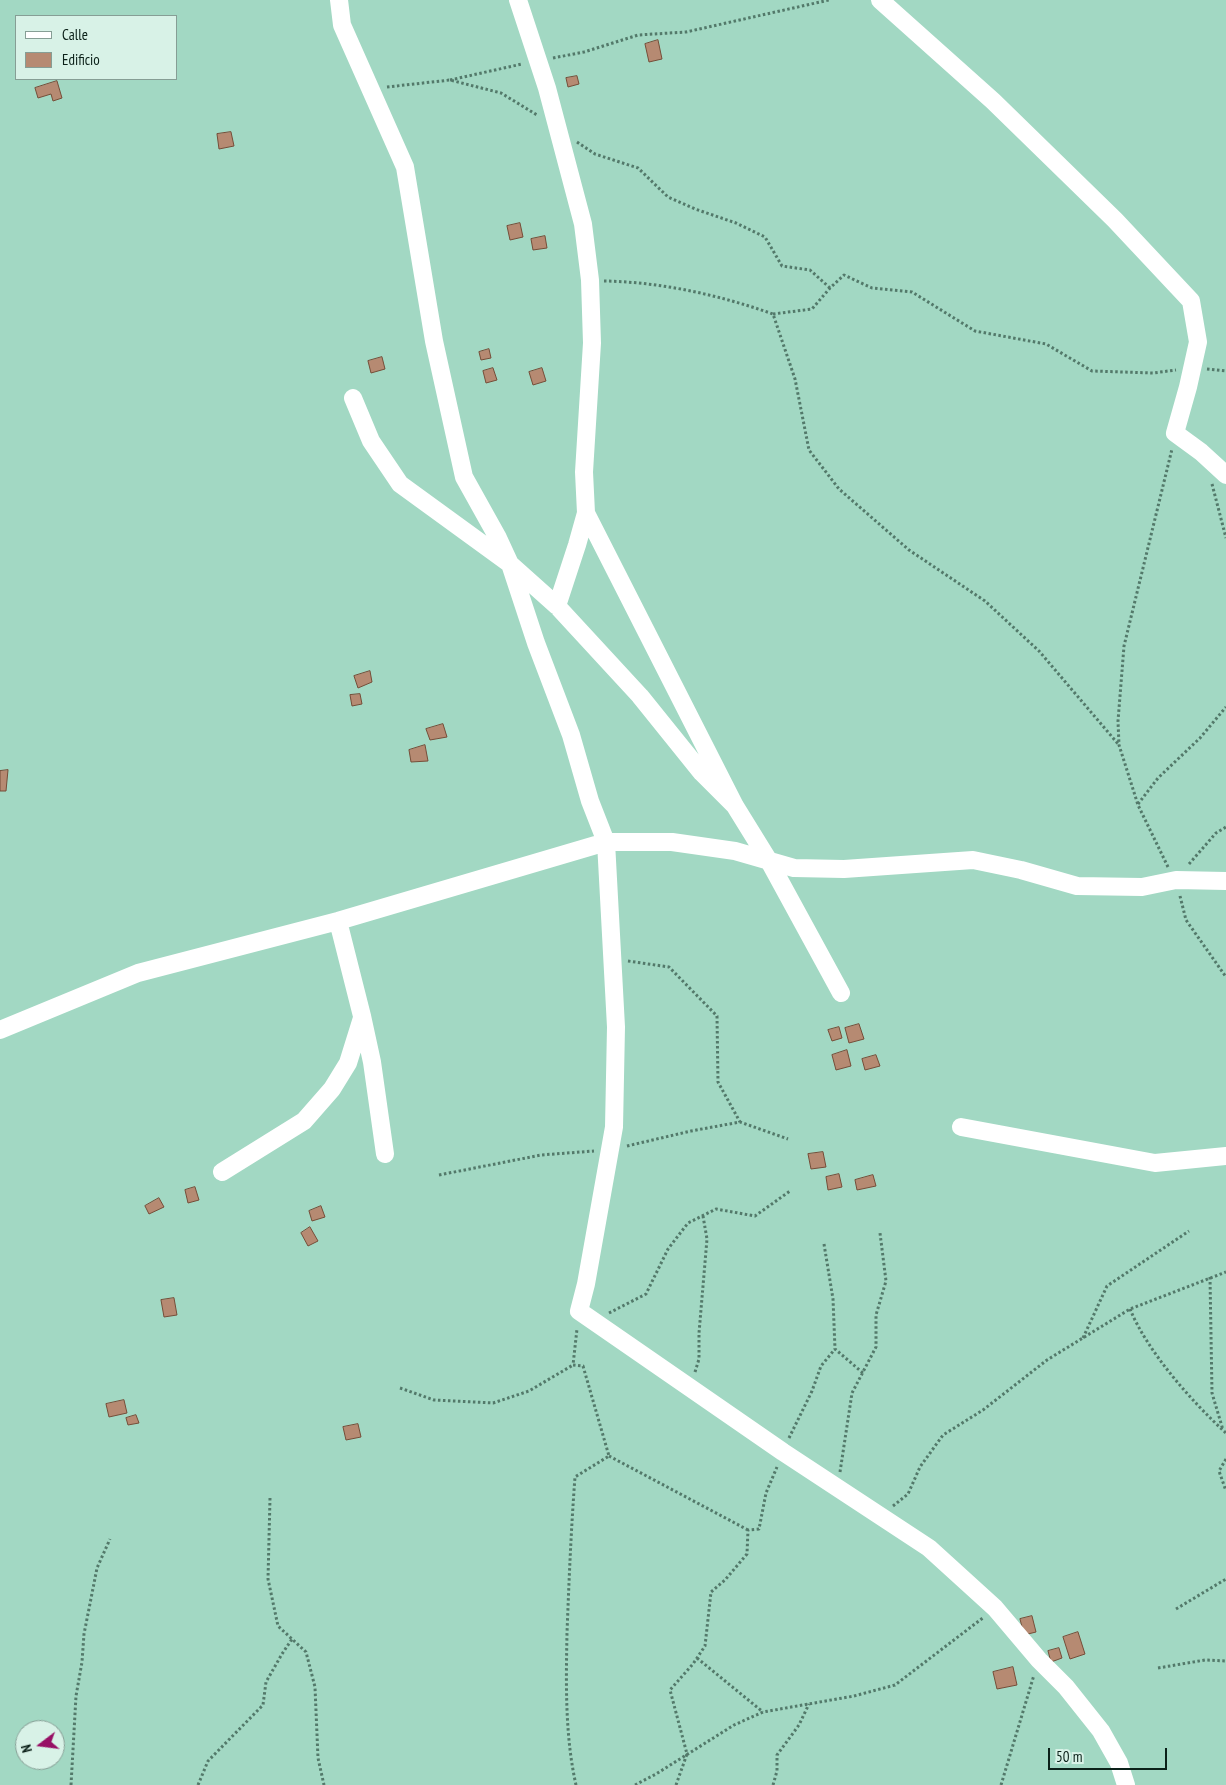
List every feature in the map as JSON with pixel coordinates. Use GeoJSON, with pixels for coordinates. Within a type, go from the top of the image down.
{"type":"FeatureCollection","features":[{"type":"Feature","properties":{"kind":"street"},"geometry":{"type":"LineString","coordinates":[[339,0],[342,25],[405,167],[434,341],[464,477],[498,538],[510,564],[536,644],[571,735],[590,801],[606,842],[616,1027],[614,1127],[586,1284],[579,1311],[783,1452],[929,1548],[995,1608],[1039,1660],[1066,1687],[1101,1731],[1119,1763],[1126,1785]]}},
{"type":"Feature","properties":{"kind":"street"},"geometry":{"type":"LineString","coordinates":[[518,0],[538,60],[583,224],[590,280],[592,343],[584,472],[586,513],[556,606]]}},
{"type":"Feature","properties":{"kind":"street"},"geometry":{"type":"LineString","coordinates":[[880,0],[993,101],[1115,220],[1191,301],[1198,342],[1175,434],[1201,452],[1218,477]]}},
{"type":"Feature","properties":{"kind":"street"},"geometry":{"type":"LineString","coordinates":[[354,398],[371,441],[400,484],[510,564],[556,606],[640,696],[702,773],[735,806]]}},
{"type":"Feature","properties":{"kind":"street"},"geometry":{"type":"LineString","coordinates":[[586,513],[735,806],[769,861],[841,993]]}},
{"type":"Feature","properties":{"kind":"street"},"geometry":{"type":"LineString","coordinates":[[0,1030],[138,973],[338,921],[606,842],[672,842],[735,851],[794,868],[844,869],[973,860],[1021,870],[1077,886],[1142,887],[1176,880],[1226,881]]}},
{"type":"Feature","properties":{"kind":"street"},"geometry":{"type":"LineString","coordinates":[[338,921],[372,1062],[385,1154]]}},
{"type":"Feature","properties":{"kind":"street"},"geometry":{"type":"LineString","coordinates":[[222,1172],[304,1121],[332,1089],[348,1063],[362,1016]]}},
{"type":"Feature","properties":{"kind":"street"},"geometry":{"type":"LineString","coordinates":[[961,1127],[1156,1164],[1226,1156]]}},
{"type":"Feature","properties":{"kind":"path"},"geometry":{"type":"LineString","coordinates":[[370,89],[450,80],[538,60],[584,52],[638,35],[686,32],[829,0]]}},
{"type":"Feature","properties":{"kind":"path"},"geometry":{"type":"LineString","coordinates":[[450,80],[501,92],[596,154],[638,168],[668,197],[765,237],[782,266],[810,270],[830,288]]}},
{"type":"Feature","properties":{"kind":"path"},"geometry":{"type":"LineString","coordinates":[[590,280],[647,284],[734,300],[773,314],[812,308],[844,275],[872,288],[912,292],[975,331],[1046,344],[1092,370],[1152,373],[1192,368],[1226,371]]}},
{"type":"Feature","properties":{"kind":"path"},"geometry":{"type":"LineString","coordinates":[[773,314],[795,379],[810,450],[839,489],[909,550],[984,601],[1026,638],[1119,745]]}},
{"type":"Feature","properties":{"kind":"path"},"geometry":{"type":"LineString","coordinates":[[1175,434],[1124,646],[1118,721],[1119,745],[1138,805],[1162,856],[1176,880],[1186,920],[1226,977]]}},
{"type":"Feature","properties":{"kind":"path"},"geometry":{"type":"LineString","coordinates":[[1218,477],[1226,538]]}},
{"type":"Feature","properties":{"kind":"path"},"geometry":{"type":"LineString","coordinates":[[1138,805],[1158,778],[1200,738],[1226,707]]}},
{"type":"Feature","properties":{"kind":"path"},"geometry":{"type":"LineString","coordinates":[[1176,880],[1216,833],[1226,827]]}},
{"type":"Feature","properties":{"kind":"path"},"geometry":{"type":"LineString","coordinates":[[613,958],[669,967],[717,1016],[718,1082],[740,1122]]}},
{"type":"Feature","properties":{"kind":"path"},"geometry":{"type":"LineString","coordinates":[[593,1322],[615,1308],[646,1294],[668,1249],[688,1222],[716,1209],[755,1216],[790,1191]]}},
{"type":"Feature","properties":{"kind":"path"},"geometry":{"type":"LineString","coordinates":[[691,1387],[699,1359],[699,1333],[707,1239],[702,1216]]}},
{"type":"Feature","properties":{"kind":"path"},"geometry":{"type":"LineString","coordinates":[[1083,1339],[1106,1286],[1189,1231]]}},
{"type":"Feature","properties":{"kind":"path"},"geometry":{"type":"LineString","coordinates":[[838,1488],[852,1394],[876,1347],[876,1315],[886,1281],[880,1233]]}},
{"type":"Feature","properties":{"kind":"path"},"geometry":{"type":"LineString","coordinates":[[400,1388],[434,1400],[493,1403],[528,1391],[573,1365],[583,1366],[610,1456],[748,1530],[759,1529],[766,1493],[783,1452],[812,1391],[821,1366],[835,1349],[833,1299],[824,1244]]}},
{"type":"Feature","properties":{"kind":"path"},"geometry":{"type":"LineString","coordinates":[[881,1516],[908,1494],[920,1467],[943,1435],[984,1410],[1048,1360],[1130,1309],[1226,1272]]}},
{"type":"Feature","properties":{"kind":"path"},"geometry":{"type":"LineString","coordinates":[[1210,1277],[1212,1393],[1225,1431]]}},
{"type":"Feature","properties":{"kind":"path"},"geometry":{"type":"LineString","coordinates":[[1130,1309],[1137,1327],[1165,1364],[1207,1415],[1225,1431]]}},
{"type":"Feature","properties":{"kind":"path"},"geometry":{"type":"LineString","coordinates":[[573,1365],[579,1311]]}},
{"type":"Feature","properties":{"kind":"path"},"geometry":{"type":"LineString","coordinates":[[835,1349],[863,1372]]}},
{"type":"Feature","properties":{"kind":"path"},"geometry":{"type":"LineString","coordinates":[[576,1785],[570,1762],[566,1684],[570,1544],[575,1478],[610,1456]]}},
{"type":"Feature","properties":{"kind":"path"},"geometry":{"type":"LineString","coordinates":[[1226,1459],[1219,1471],[1226,1491]]}},
{"type":"Feature","properties":{"kind":"path"},"geometry":{"type":"LineString","coordinates":[[270,1498],[268,1579],[278,1626],[306,1652],[314,1687],[318,1758],[324,1785]]}},
{"type":"Feature","properties":{"kind":"path"},"geometry":{"type":"LineString","coordinates":[[676,1785],[687,1754],[670,1690],[705,1646],[710,1592],[725,1580],[747,1554],[748,1530]]}},
{"type":"Feature","properties":{"kind":"path"},"geometry":{"type":"LineString","coordinates":[[71,1785],[76,1696],[82,1662],[84,1634],[98,1568],[110,1539]]}},
{"type":"Feature","properties":{"kind":"path"},"geometry":{"type":"LineString","coordinates":[[1176,1609],[1226,1579]]}},
{"type":"Feature","properties":{"kind":"path"},"geometry":{"type":"LineString","coordinates":[[635,1785],[734,1725],[763,1712],[854,1696],[895,1685],[995,1608]]}},
{"type":"Feature","properties":{"kind":"path"},"geometry":{"type":"LineString","coordinates":[[198,1785],[208,1761],[263,1705],[266,1682],[292,1639]]}},
{"type":"Feature","properties":{"kind":"path"},"geometry":{"type":"LineString","coordinates":[[697,1658],[763,1712]]}},
{"type":"Feature","properties":{"kind":"path"},"geometry":{"type":"LineString","coordinates":[[1001,1785],[1039,1660]]}},
{"type":"Feature","properties":{"kind":"path"},"geometry":{"type":"LineString","coordinates":[[1158,1668],[1205,1660],[1226,1661]]}},
{"type":"Feature","properties":{"kind":"path"},"geometry":{"type":"LineString","coordinates":[[773,1785],[777,1771],[777,1755],[799,1725],[809,1704]]}},
{"type":"Feature","properties":{"kind":"building"},"geometry":{"type":"Polygon","coordinates":[[[658,40],[662,59],[649,62],[645,44],[658,40]]]}},
{"type":"Feature","properties":{"kind":"building"},"geometry":{"type":"Polygon","coordinates":[[[577,76],[579,84],[568,87],[566,78],[577,76]]]}},
{"type":"Feature","properties":{"kind":"building"},"geometry":{"type":"Polygon","coordinates":[[[57,81],[62,98],[53,101],[51,94],[38,98],[35,88],[57,81]]]}},
{"type":"Feature","properties":{"kind":"building"},"geometry":{"type":"Polygon","coordinates":[[[231,132],[234,146],[219,149],[217,134],[231,132]]]}},
{"type":"Feature","properties":{"kind":"building"},"geometry":{"type":"Polygon","coordinates":[[[520,223],[523,237],[510,240],[507,226],[520,223]]]}},
{"type":"Feature","properties":{"kind":"building"},"geometry":{"type":"Polygon","coordinates":[[[545,236],[547,248],[533,250],[531,239],[545,236]]]}},
{"type":"Feature","properties":{"kind":"building"},"geometry":{"type":"Polygon","coordinates":[[[489,349],[491,358],[481,360],[479,352],[489,349]]]}},
{"type":"Feature","properties":{"kind":"building"},"geometry":{"type":"Polygon","coordinates":[[[382,357],[385,369],[371,373],[368,361],[382,357]]]}},
{"type":"Feature","properties":{"kind":"building"},"geometry":{"type":"Polygon","coordinates":[[[493,368],[497,380],[486,383],[483,371],[493,368]]]}},
{"type":"Feature","properties":{"kind":"building"},"geometry":{"type":"Polygon","coordinates":[[[542,368],[546,381],[533,385],[529,372],[542,368]]]}},
{"type":"Feature","properties":{"kind":"building"},"geometry":{"type":"Polygon","coordinates":[[[370,671],[372,682],[358,688],[354,676],[370,671]]]}},
{"type":"Feature","properties":{"kind":"building"},"geometry":{"type":"Polygon","coordinates":[[[360,694],[362,704],[352,706],[350,695],[360,694]]]}},
{"type":"Feature","properties":{"kind":"building"},"geometry":{"type":"Polygon","coordinates":[[[443,724],[447,737],[430,740],[426,729],[443,724]]]}},
{"type":"Feature","properties":{"kind":"building"},"geometry":{"type":"Polygon","coordinates":[[[425,745],[428,761],[411,762],[409,750],[425,745]]]}},
{"type":"Feature","properties":{"kind":"building"},"geometry":{"type":"Polygon","coordinates":[[[8,770],[6,791],[0,791],[0,771],[8,770]]]}},
{"type":"Feature","properties":{"kind":"building"},"geometry":{"type":"Polygon","coordinates":[[[859,1024],[864,1039],[849,1043],[845,1028],[859,1024]]]}},
{"type":"Feature","properties":{"kind":"building"},"geometry":{"type":"Polygon","coordinates":[[[839,1027],[842,1038],[832,1041],[828,1030],[839,1027]]]}},
{"type":"Feature","properties":{"kind":"building"},"geometry":{"type":"Polygon","coordinates":[[[847,1050],[851,1066],[836,1070],[832,1055],[847,1050]]]}},
{"type":"Feature","properties":{"kind":"building"},"geometry":{"type":"Polygon","coordinates":[[[876,1055],[880,1066],[865,1070],[862,1059],[876,1055]]]}},
{"type":"Feature","properties":{"kind":"building"},"geometry":{"type":"Polygon","coordinates":[[[823,1152],[826,1167],[811,1169],[808,1154],[823,1152]]]}},
{"type":"Feature","properties":{"kind":"building"},"geometry":{"type":"Polygon","coordinates":[[[839,1174],[842,1187],[828,1190],[826,1177],[839,1174]]]}},
{"type":"Feature","properties":{"kind":"building"},"geometry":{"type":"Polygon","coordinates":[[[873,1175],[876,1186],[857,1190],[855,1180],[873,1175]]]}},
{"type":"Feature","properties":{"kind":"building"},"geometry":{"type":"Polygon","coordinates":[[[195,1187],[199,1200],[188,1203],[185,1190],[195,1187]]]}},
{"type":"Feature","properties":{"kind":"building"},"geometry":{"type":"Polygon","coordinates":[[[159,1198],[164,1207],[149,1214],[145,1206],[159,1198]]]}},
{"type":"Feature","properties":{"kind":"building"},"geometry":{"type":"Polygon","coordinates":[[[321,1206],[325,1217],[312,1221],[309,1211],[321,1206]]]}},
{"type":"Feature","properties":{"kind":"building"},"geometry":{"type":"Polygon","coordinates":[[[310,1227],[318,1241],[308,1246],[301,1233],[310,1227]]]}},
{"type":"Feature","properties":{"kind":"building"},"geometry":{"type":"Polygon","coordinates":[[[174,1298],[177,1315],[164,1317],[161,1300],[174,1298]]]}},
{"type":"Feature","properties":{"kind":"building"},"geometry":{"type":"Polygon","coordinates":[[[124,1400],[127,1413],[109,1417],[106,1404],[124,1400]]]}},
{"type":"Feature","properties":{"kind":"building"},"geometry":{"type":"Polygon","coordinates":[[[136,1415],[139,1423],[128,1425],[126,1418],[136,1415]]]}},
{"type":"Feature","properties":{"kind":"building"},"geometry":{"type":"Polygon","coordinates":[[[358,1424],[361,1437],[346,1440],[343,1427],[358,1424]]]}},
{"type":"Feature","properties":{"kind":"building"},"geometry":{"type":"Polygon","coordinates":[[[1032,1616],[1036,1632],[1024,1635],[1020,1619],[1032,1616]]]}},
{"type":"Feature","properties":{"kind":"building"},"geometry":{"type":"Polygon","coordinates":[[[1078,1632],[1085,1654],[1070,1659],[1063,1637],[1078,1632]]]}},
{"type":"Feature","properties":{"kind":"building"},"geometry":{"type":"Polygon","coordinates":[[[1059,1648],[1062,1658],[1051,1662],[1048,1651],[1059,1648]]]}},
{"type":"Feature","properties":{"kind":"building"},"geometry":{"type":"Polygon","coordinates":[[[1013,1667],[1017,1685],[997,1689],[993,1672],[1013,1667]]]}}]}
